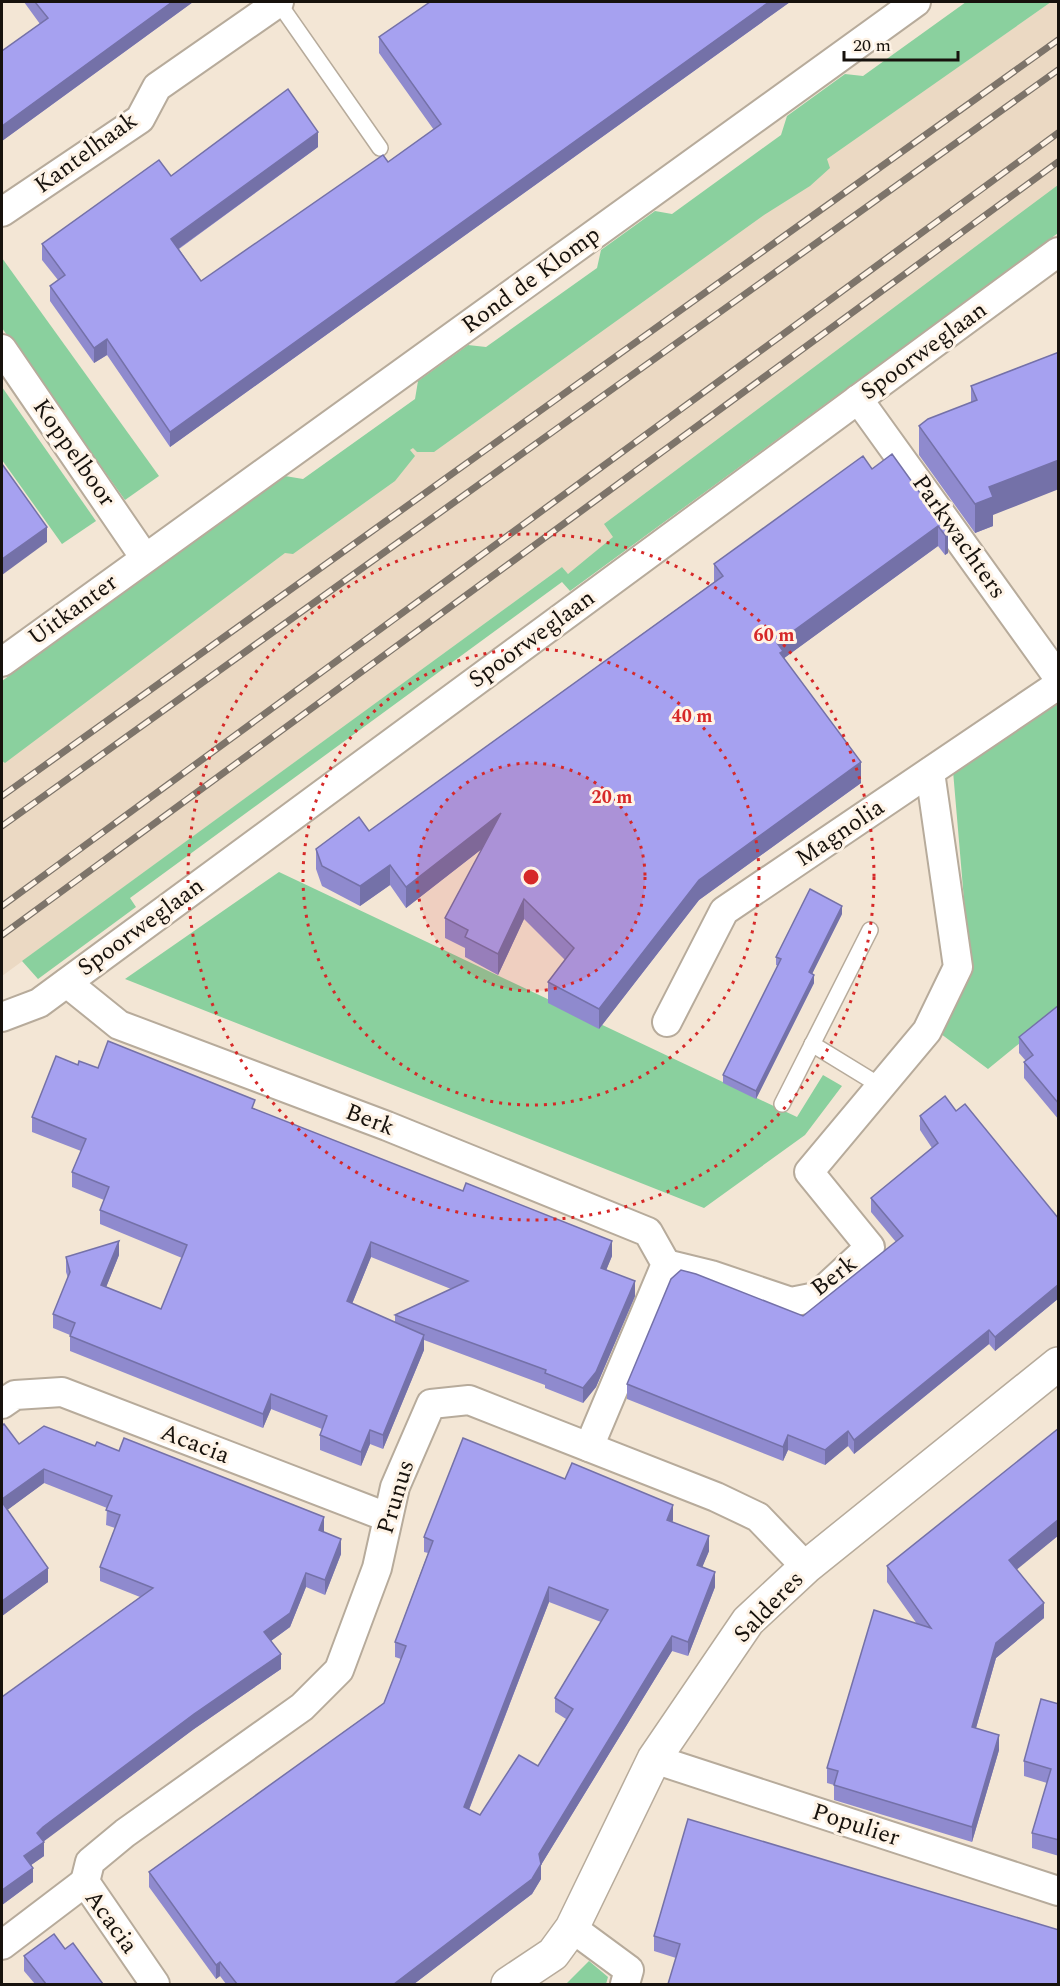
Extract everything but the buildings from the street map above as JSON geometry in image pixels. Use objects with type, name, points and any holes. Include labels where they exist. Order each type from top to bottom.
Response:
[{"type":"street","name":"Kantelhaak","points":[[2,212],[140,119],[157,87],[278,2]]},
{"type":"street","name":"Rond de Klomp","points":[[146,558],[916,2]]},
{"type":"street","name":"Spoorweglaan","points":[[2,1017],[39,1003],[1059,252]]},
{"type":"street","name":"Koppelboor","points":[[2,349],[146,558]]},
{"type":"street","name":"Parkwachters","points":[[858,399],[1059,677]]},
{"type":"street","name":"Uitkanter","points":[[2,662],[146,558]]},
{"type":"street","name":"Magnolia","points":[[667,1022],[724,911],[1059,685]]},
{"type":"street","name":"Berk","points":[[67,982],[119,1025],[387,1126],[648,1232],[666,1264],[791,1302],[816,1297],[870,1247],[809,1172],[879,1085],[927,1031],[958,967],[930,772]]},
{"type":"street","points":[[589,1447],[666,1264]]},
{"type":"street","name":"Salderes","points":[[508,1984],[553,1954],[572,1928],[654,1759],[748,1621],[806,1567],[1059,1364]]},
{"type":"street","name":"Acacia","points":[[2,1404],[15,1395],[62,1392],[387,1517]]},
{"type":"street","name":"Prunus","points":[[85,1882],[90,1862],[125,1833],[302,1707],[339,1670],[377,1568],[395,1487],[431,1404],[469,1400],[716,1497],[758,1517],[806,1567]]},
{"type":"street","name":"Populier","points":[[654,1759],[1059,1891]]},
{"type":"street","name":"Acacia","points":[[2,1945],[85,1882],[155,1984]]},
{"type":"street","points":[[572,1928],[629,1970],[625,1984]]},
{"type":"lane","points":[[278,2],[380,148]]},
{"type":"lane","points":[[782,1104],[870,930]]},
{"type":"lane","points":[[813,1044],[879,1085]]},
{"type":"shaded area","points":[[1051,2],[1058,2],[1058,221],[568,574],[562,567],[2,976],[2,717],[574,333]]},
{"type":"green space","points":[[966,2],[1051,2],[827,159],[830,168],[810,186],[764,215],[434,452],[417,452],[413,448],[410,450],[415,456],[395,481],[293,554],[285,553],[5,763],[2,761],[2,681],[285,476],[303,479],[415,399],[418,381],[468,345],[486,347],[597,268],[601,250],[655,211],[672,214],[781,135],[787,116],[845,74],[863,76]]},
{"type":"green space","points":[[1058,185],[1058,233],[1022,260],[570,591],[562,582],[130,898],[136,907],[38,979],[22,961],[562,567],[568,574],[613,537],[604,524]]},
{"type":"green space","points":[[2,258],[159,476],[125,500],[2,328]]},
{"type":"green space","points":[[2,387],[96,521],[62,544],[2,460]]},
{"type":"green space","points":[[1058,691],[1058,1012],[988,1069],[937,1031],[967,935],[953,771]]},
{"type":"green space","points":[[279,872],[797,1117],[823,1075],[842,1086],[805,1135],[704,1208],[125,979]]},
{"type":"green space","points":[[589,1961],[608,1977],[606,1984],[566,1984]]},
{"type":"railway","points":[[2,796],[1058,40]]},
{"type":"railway","points":[[2,826],[1058,70]]},
{"type":"railway","points":[[2,906],[1058,133]]},
{"type":"railway","points":[[2,935],[1058,162]]}]
